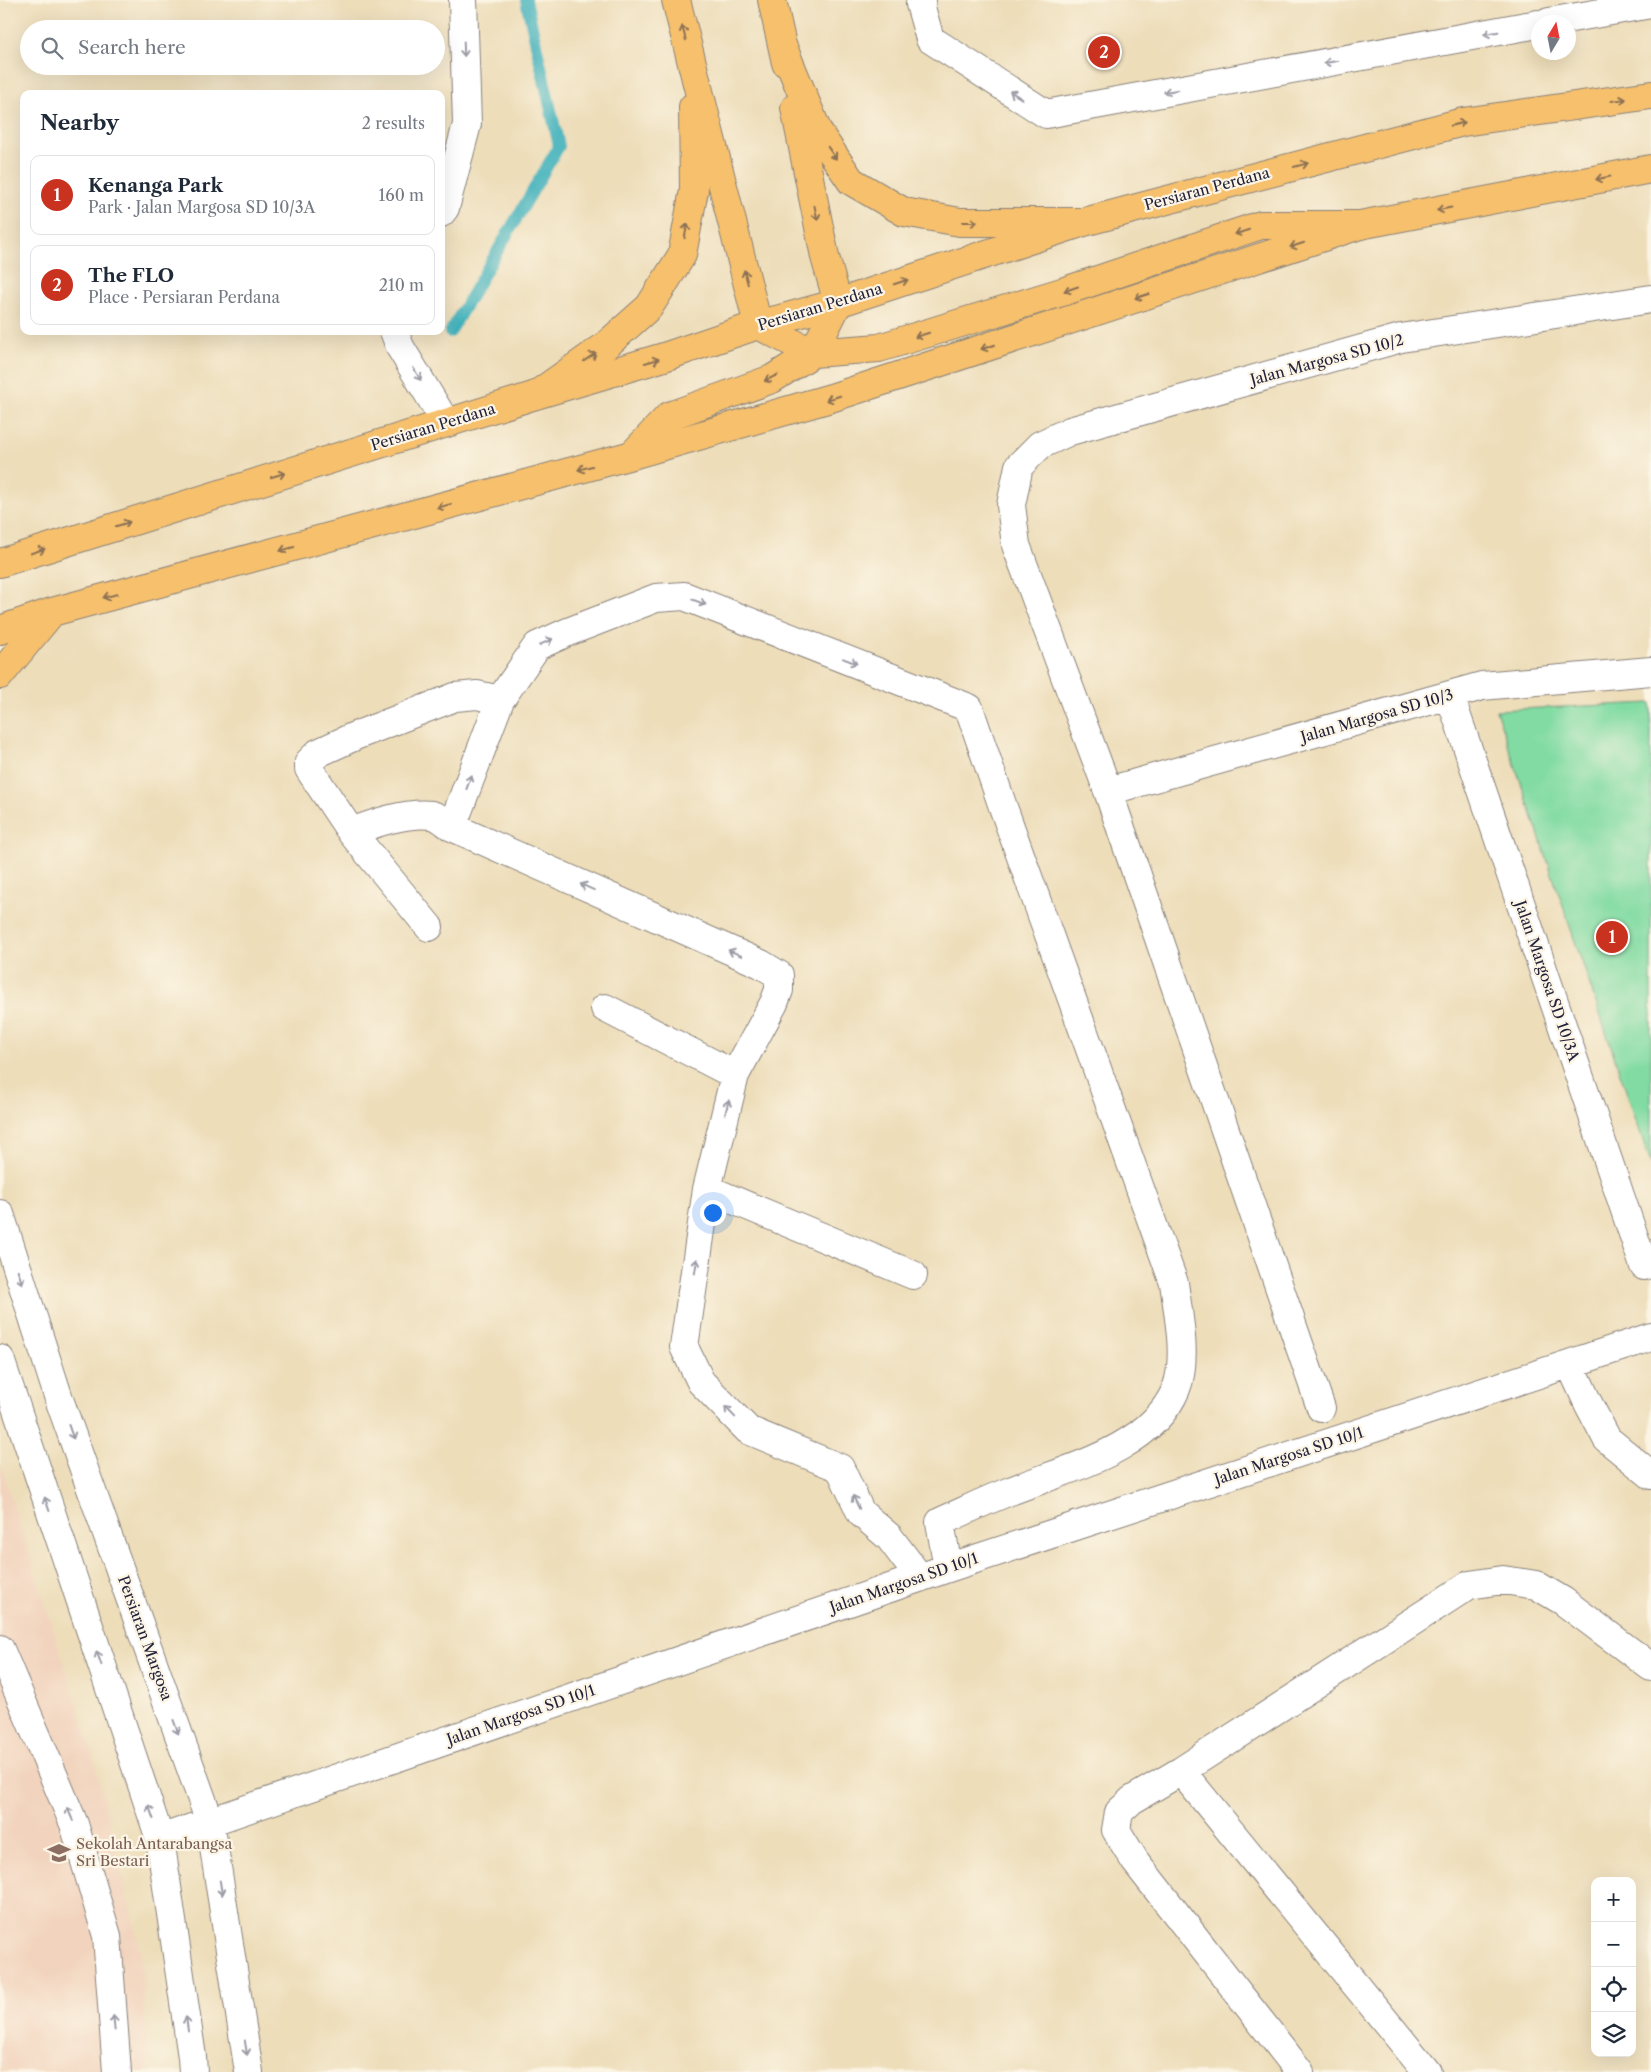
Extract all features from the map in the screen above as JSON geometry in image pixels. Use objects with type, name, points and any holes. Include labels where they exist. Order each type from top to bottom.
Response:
[{"type":"main road","points":[[676,0],[758,325],[813,353]]},
{"type":"main road","points":[[772,0],[825,257],[838,303],[813,353]]},
{"type":"main road","points":[[782,45],[818,132],[851,181],[904,212],[960,222],[1084,222]]},
{"type":"main road","points":[[536,395],[604,347],[649,307],[682,255],[694,190],[693,66]]},
{"type":"main road","name":"Persiaran Perdana","points":[[0,563],[536,395],[664,357],[758,325],[838,303],[1084,222],[1463,122],[1651,95]]},
{"type":"main road","points":[[0,630],[52,612],[632,455],[831,398],[1360,225],[1651,169]]},
{"type":"main road","points":[[632,455],[669,416],[772,379],[813,353],[879,348],[1065,291],[1261,225],[1360,225]]},
{"type":"main road","points":[[0,675],[52,612]]},
{"type":"street","points":[[445,204],[467,124],[463,0]]},
{"type":"street","points":[[922,0],[920,4],[930,39],[1046,114],[1531,25]]},
{"type":"street","points":[[1576,17],[1651,4]]},
{"type":"street","name":"Jalan Margosa SD 10/2","points":[[1108,791],[1016,545],[1012,505],[1019,466],[1040,445],[1070,431],[1401,338],[1651,299]]},
{"type":"street","points":[[396,335],[400,347],[446,423]]},
{"type":"street","points":[[452,827],[500,700],[537,646],[656,598],[684,596],[969,708],[1006,817],[1174,1283],[1181,1332],[1182,1359],[1177,1388],[1160,1414],[1118,1449],[1000,1495],[940,1522],[948,1568]]},
{"type":"street","name":"Jalan Margosa SD 10/3","points":[[1108,791],[1482,686],[1651,671]]},
{"type":"street","points":[[429,927],[351,832],[309,769],[308,762],[318,753],[355,736],[455,697],[477,695],[500,700]]},
{"type":"street","name":"Jalan Margosa SD 10/3A","points":[[1450,696],[1644,1266]]},
{"type":"street","points":[[1108,791],[1321,1408]]},
{"type":"street","points":[[351,832],[374,824],[406,817],[434,815],[452,827],[761,964],[779,975],[779,990],[774,1003],[735,1075],[707,1189],[684,1346],[701,1382],[748,1430],[840,1468],[861,1513],[889,1537],[920,1578]]},
{"type":"street","points":[[605,1008],[735,1075]]},
{"type":"street","points":[[707,1189],[914,1275]]},
{"type":"street","name":"Persiaran Margosa","points":[[0,1214],[59,1399],[210,1822],[249,2072]]},
{"type":"street","name":"Jalan Margosa SD 10/1","points":[[160,1839],[948,1568],[1651,1337]]},
{"type":"street","points":[[0,1359],[7,1411],[160,1839],[192,2057],[192,2072]]},
{"type":"street","points":[[1570,1364],[1588,1403],[1608,1438],[1651,1475]]},
{"type":"street","points":[[1300,2072],[1135,1861],[1116,1830],[1119,1812],[1132,1800],[1181,1771],[1469,1585],[1503,1580],[1536,1585],[1563,1600],[1651,1667]]},
{"type":"street","points":[[0,1649],[74,1824],[107,1936],[117,2072]]},
{"type":"street","points":[[1181,1771],[1427,2072]]},
{"type":"shaded area","name":"Sekolah Antarabangsa Sri Bestari","points":[[0,1462],[93,1755],[141,1952],[148,2072],[0,2072]]},
{"type":"green space","points":[[1651,703],[1651,1164],[1496,710]]},
{"type":"waterway","points":[[450,332],[559,146],[526,0]]},
{"type":"place","name":"The FLO","points":[[1104,52]]},
{"type":"place","name":"Kenanga Park","points":[[1612,937]]},
{"type":"place","name":"Sekolah Antarabangsa Sri Bestari","points":[[59,1853]]}]
